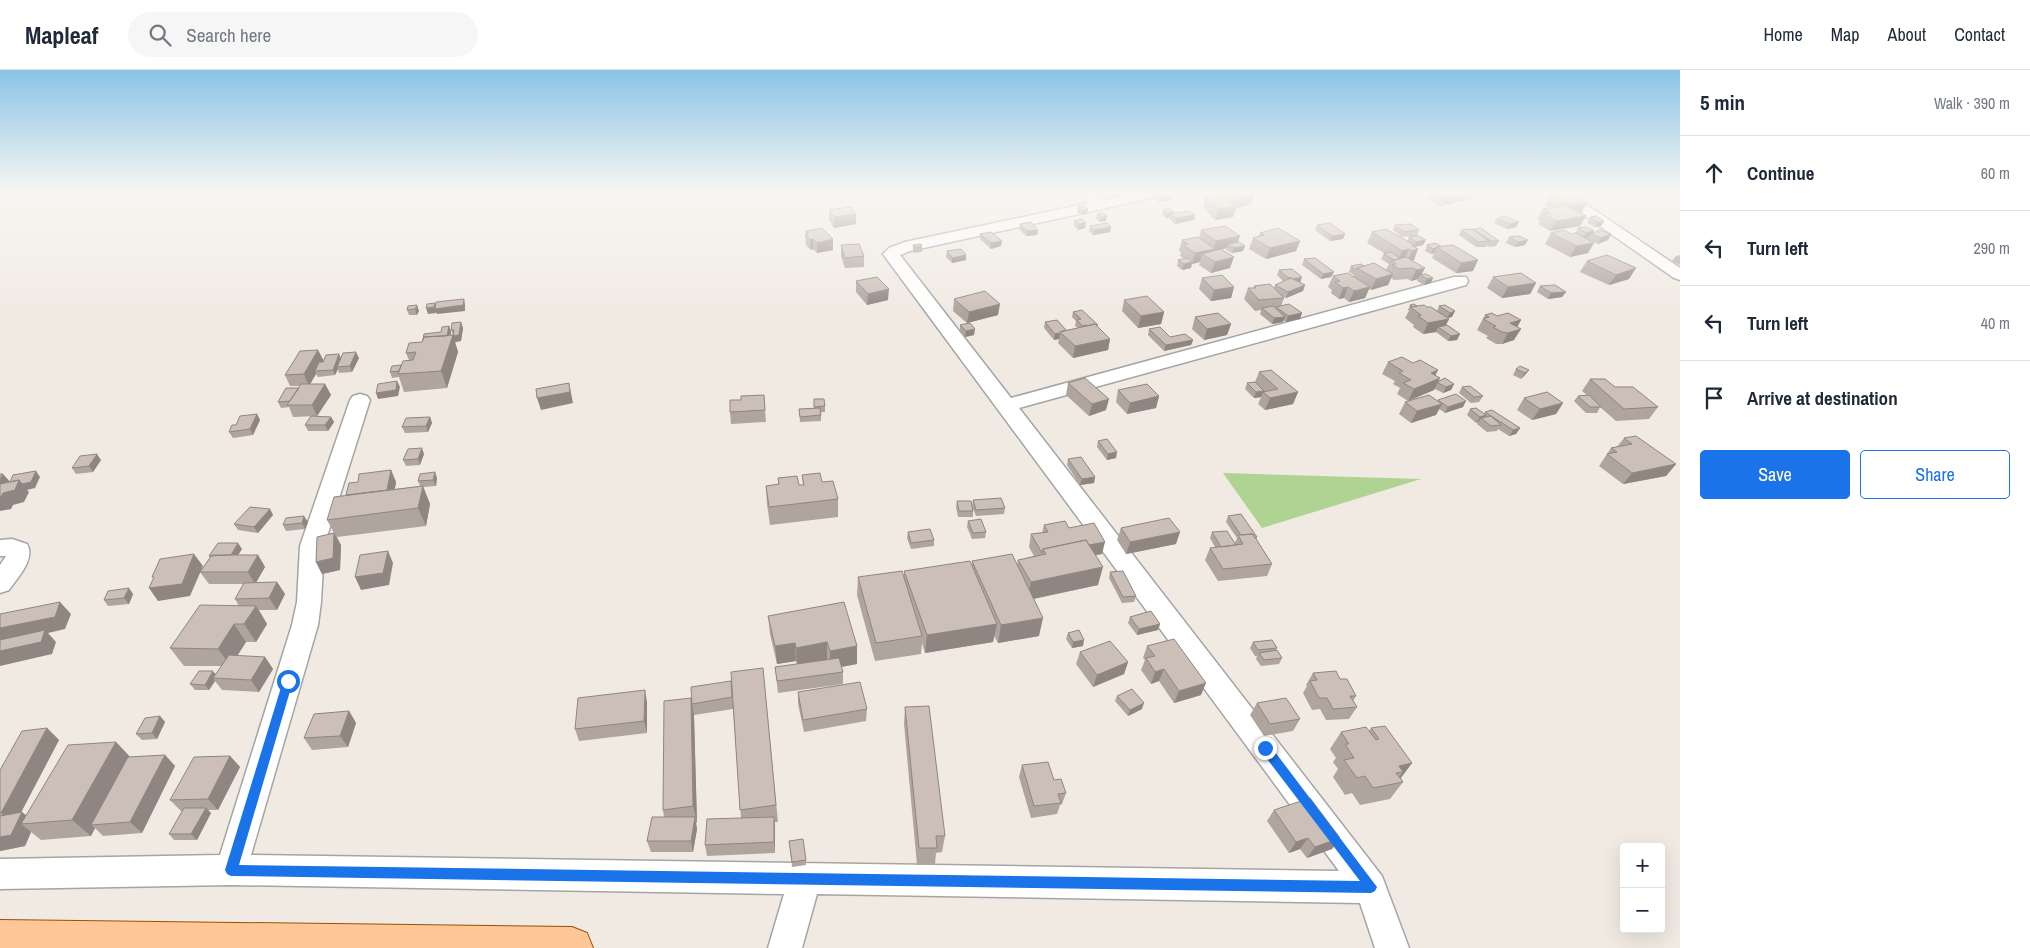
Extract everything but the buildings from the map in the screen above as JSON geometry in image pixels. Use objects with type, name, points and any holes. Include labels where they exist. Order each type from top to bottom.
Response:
[{"type":"main road","points":[[3,944],[572,948]]},
{"type":"street","points":[[970,233],[905,247],[891,254],[1371,887],[1392,948]]},
{"type":"street","points":[[1619,233],[1680,274]]},
{"type":"street","points":[[1005,406],[1460,281]]},
{"type":"street","points":[[231,870],[305,624],[309,602],[312,546],[360,400]]},
{"type":"street","points":[[0,548],[12,547],[19,550],[18,558],[0,584]]},
{"type":"street","points":[[0,874],[231,870],[1371,887]]},
{"type":"street","points":[[785,948],[805,879]]},
{"type":"green space","points":[[1223,473],[1421,479],[1262,528]]},
{"type":"route","points":[[288,681],[231,870],[1371,887],[1265,748]]}]
